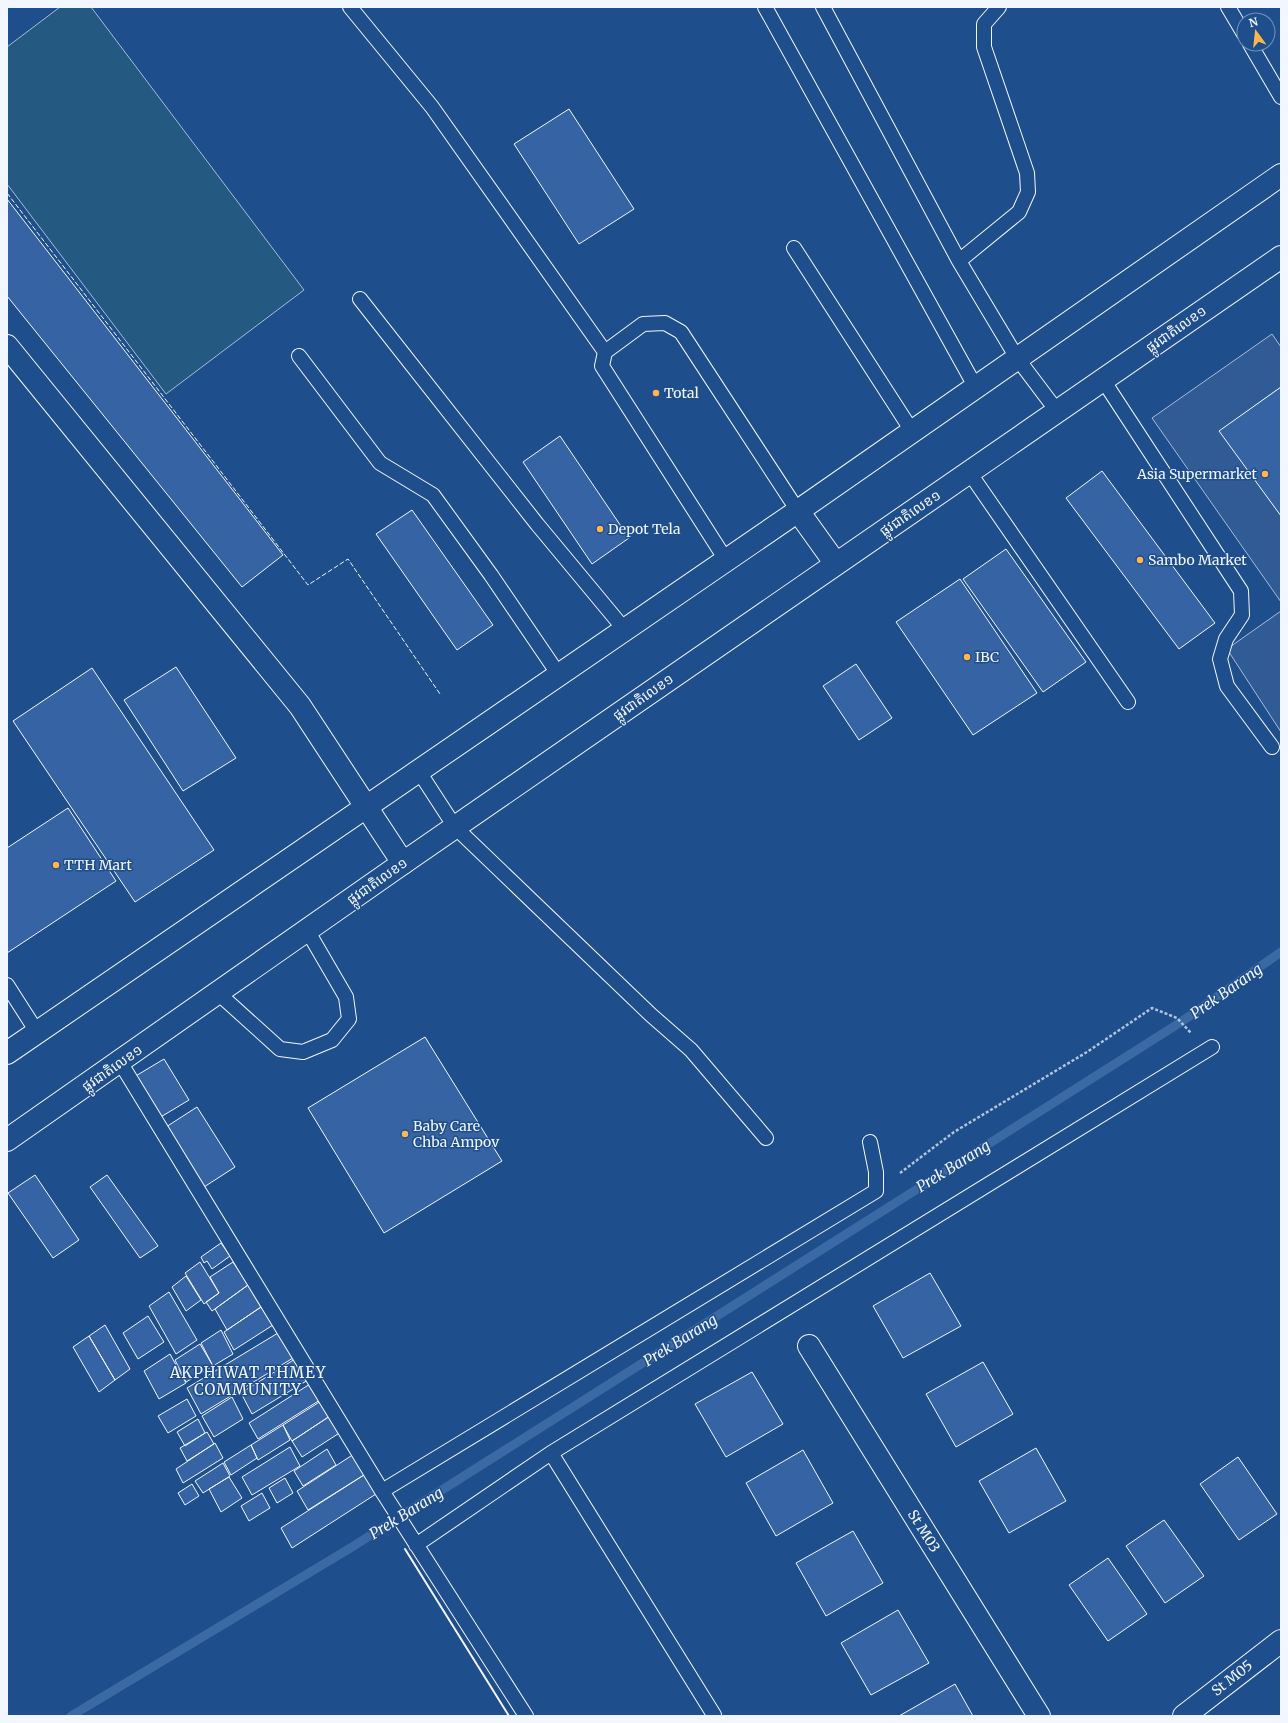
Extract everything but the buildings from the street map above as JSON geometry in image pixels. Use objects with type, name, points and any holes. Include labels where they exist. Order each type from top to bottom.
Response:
[{"type":"main road","points":[[7,1053],[798,511],[975,386],[1281,174]]},
{"type":"main road","name":"ផ្លូវជាតិលេខ១","points":[[7,1140],[403,863],[1281,257]]},
{"type":"main road","points":[[7,346],[300,706],[403,863]]},
{"type":"main road","points":[[798,511],[836,564]]},
{"type":"main road","name":"St M03","points":[[809,1346],[1039,1716]]},
{"type":"main road","name":"St M05","points":[[1184,1716],[1281,1641]]},
{"type":"lane","points":[[350,7],[432,107],[605,352]]},
{"type":"lane","points":[[765,7],[975,386]]},
{"type":"lane","points":[[823,7],[959,261],[1017,358],[1057,411]]},
{"type":"lane","points":[[959,261],[1019,212],[1028,192],[1027,173],[984,47],[984,24],[1000,7]]},
{"type":"lane","points":[[1228,7],[1236,20]]},
{"type":"lane","points":[[1255,52],[1281,97]]},
{"type":"lane","points":[[794,248],[912,431]]},
{"type":"lane","points":[[360,299],[537,524],[625,630]]},
{"type":"lane","points":[[726,560],[602,366],[605,352],[643,324],[665,323],[681,332],[798,511]]},
{"type":"lane","points":[[299,356],[380,463],[433,495],[491,575],[559,675]]},
{"type":"lane","points":[[1103,380],[1241,591],[1242,615],[1226,639],[1220,659],[1227,686],[1272,747]]},
{"type":"lane","points":[[969,472],[1128,702]]},
{"type":"lane","points":[[418,770],[455,827],[651,1015],[691,1050],[766,1138]]},
{"type":"lane","points":[[218,993],[280,1049],[302,1052],[332,1040],[349,1019],[346,997],[307,930]]},
{"type":"lane","points":[[7,985],[37,1032]]},
{"type":"lane","points":[[413,1540],[551,1453],[1212,1047]]},
{"type":"lane","points":[[120,1062],[385,1496],[526,1716]]},
{"type":"lane","points":[[385,1496],[876,1191],[876,1172],[870,1142]]},
{"type":"lane","points":[[551,1453],[714,1715]]},
{"type":"path","points":[[876,1191],[954,1132],[1087,1052],[1152,1008],[1177,1018],[1198,1042],[1212,1047]]},
{"type":"shaded area","points":[[60,7],[91,7],[304,290],[166,394],[7,184],[7,47]]},
{"type":"shaded area","points":[[1272,334],[1281,347],[1281,387],[1223,429],[1281,511],[1281,602],[1152,418]]},
{"type":"shaded area","points":[[1281,611],[1281,732],[1227,649]]},
{"type":"waterway","name":"Prek Barang","points":[[71,1716],[352,1547],[1181,1022],[1281,952]]},
{"type":"fence","points":[[7,193],[308,585],[348,559],[440,694]]},
{"type":"wall","points":[[405,1549],[509,1716]]},
{"type":"place","name":"Total","points":[[656,393]]},
{"type":"place","name":"Asia Supermarket","points":[[1265,474]]},
{"type":"place","name":"Depot Tela","points":[[600,529]]},
{"type":"place","name":"Sambo Market","points":[[1140,560]]},
{"type":"place","name":"IBC","points":[[967,657]]},
{"type":"place","name":"TTH Mart","points":[[56,865]]},
{"type":"place","name":"Baby Care Chba Ampov","points":[[405,1134]]},
{"type":"district","name":"AKPHIWAT THMEY COMMUNITY","points":[[248,1380]]}]
